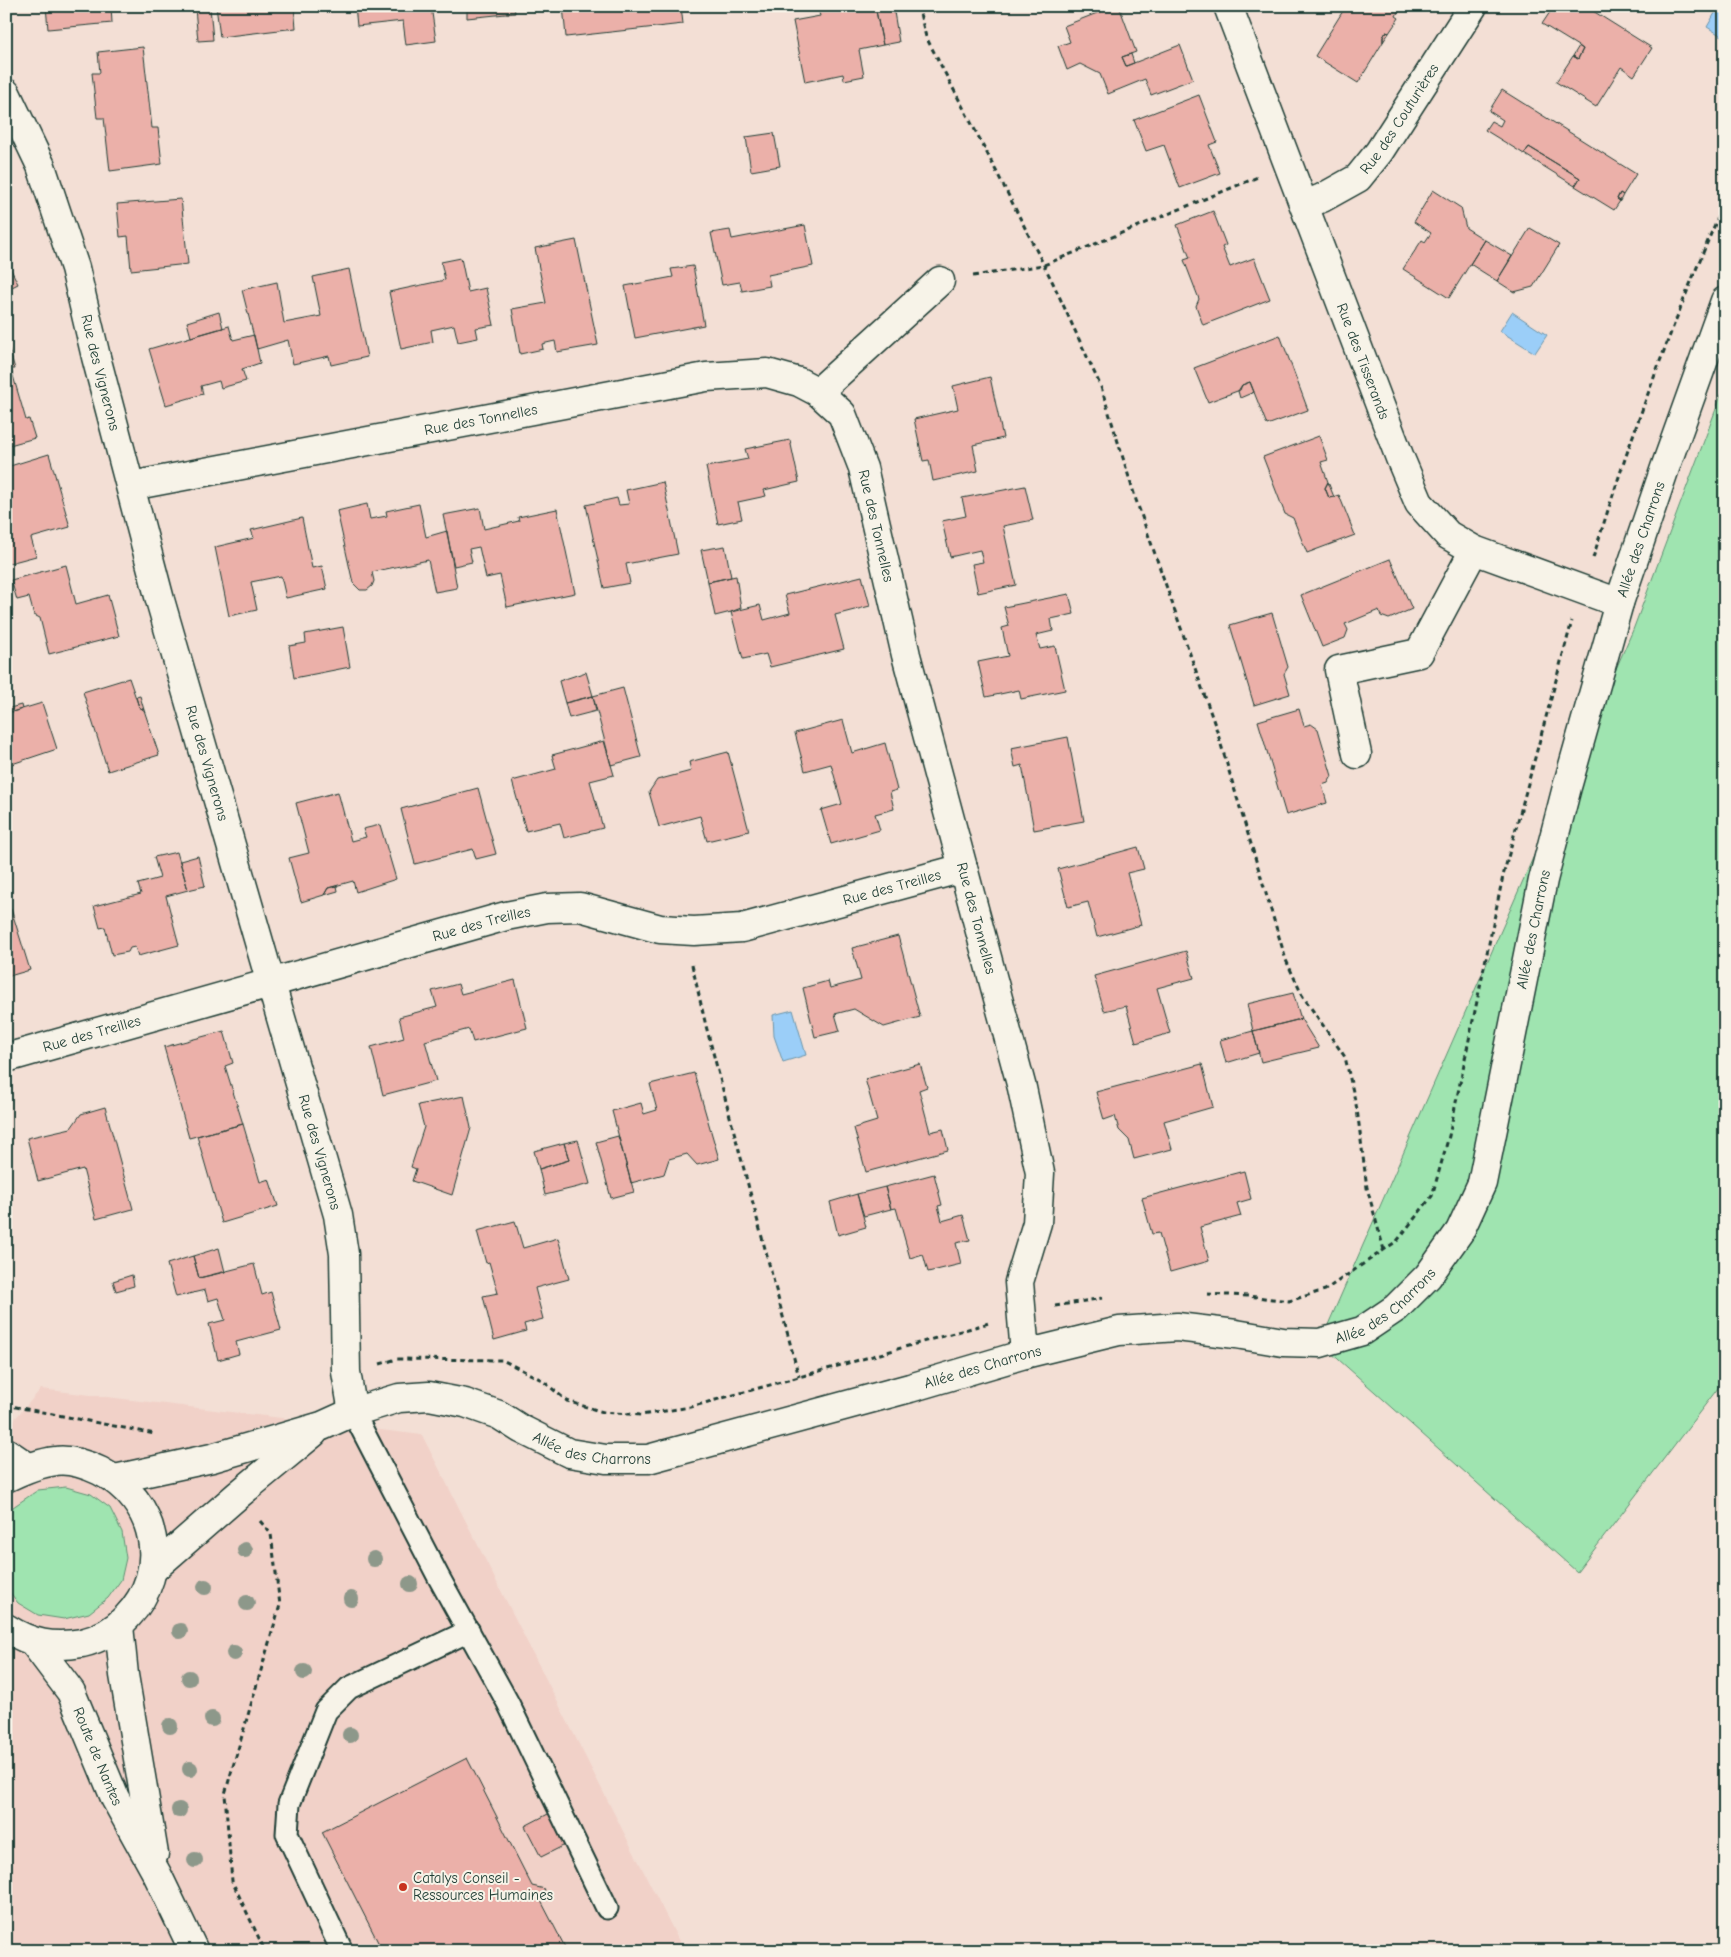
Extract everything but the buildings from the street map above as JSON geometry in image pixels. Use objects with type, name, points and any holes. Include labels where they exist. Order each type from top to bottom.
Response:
[{"type":"street","name":"Rue des Tisserands","points":[[1228,6],[1400,458],[1419,503],[1448,535],[1474,550],[1619,603]]},
{"type":"street","name":"Rue des Couturières","points":[[1305,205],[1358,178],[1379,152],[1473,6]]},
{"type":"street","name":"Rue des Vignerons","points":[[6,93],[41,166],[75,268],[96,357],[160,600],[338,1216],[344,1254],[346,1372],[353,1412]]},
{"type":"street","points":[[818,392],[940,282]]},
{"type":"street","name":"Allée des Charrons","points":[[353,1412],[399,1398],[429,1396],[465,1403],[500,1415],[521,1429],[569,1453],[606,1459],[648,1459],[910,1388],[1026,1354],[1118,1331],[1177,1327],[1283,1342],[1320,1343],[1362,1331],[1396,1308],[1428,1276],[1460,1231],[1482,1183],[1496,1122],[1512,1024],[1543,880],[1567,787],[1619,603],[1725,301]]},
{"type":"street","name":"Rue des Tonnelles","points":[[131,486],[706,377],[767,373],[800,382],[818,392],[842,414],[863,468],[906,656],[1022,1088],[1040,1173],[1037,1223],[1018,1282],[1026,1354]]},
{"type":"street","points":[[1357,754],[1339,670],[1419,653],[1474,550]]},
{"type":"street","name":"Rue des Treilles","points":[[6,1058],[506,916],[547,908],[580,907],[660,929],[742,928],[963,868]]},
{"type":"street","points":[[116,1479],[212,1458],[322,1426],[353,1412]]},
{"type":"street","points":[[152,1570],[238,1494],[322,1426]]},
{"type":"street","points":[[6,1628],[34,1643],[64,1646],[93,1641],[119,1626],[134,1610],[146,1591],[152,1570],[153,1544],[147,1519],[134,1496],[116,1479],[88,1465],[58,1460],[13,1465]]},
{"type":"street","name":"Route de Nantes","points":[[119,1626],[124,1675],[157,1874]]},
{"type":"street","name":"Route de Nantes","points":[[34,1643],[71,1692],[116,1798],[157,1874],[194,1951]]},
{"type":"lane","points":[[353,1412],[508,1703],[607,1908]]},
{"type":"lane","points":[[342,1951],[287,1834],[289,1804],[326,1711],[349,1688],[469,1631]]},
{"type":"path","points":[[918,6],[926,37],[1044,265],[1101,386],[1136,500],[1216,728],[1286,960],[1302,995],[1344,1057],[1357,1109],[1367,1188],[1384,1250]]},
{"type":"path","points":[[940,282],[1044,265],[1289,164]]},
{"type":"path","points":[[1583,591],[1617,480],[1642,411],[1697,265],[1725,201]]},
{"type":"path","points":[[684,930],[706,1026],[799,1378]]},
{"type":"path","points":[[6,1405],[163,1436]]},
{"type":"path","points":[[238,1494],[271,1534],[280,1605],[225,1794],[232,1880],[265,1951]]},
{"type":"shaded area","points":[[41,1389],[422,1435],[684,1951],[6,1951],[6,1429]]},
{"type":"green space","points":[[1725,385],[1725,1379],[1577,1572],[1320,1343],[1633,630]]},
{"type":"green space","points":[[66,1487],[91,1494],[110,1508],[122,1532],[126,1558],[121,1580],[108,1598],[89,1613],[64,1619],[38,1615],[18,1603],[6,1587],[6,1518],[13,1507],[38,1490]]},
{"type":"water","points":[[1719,6],[1725,6],[1725,38],[1707,27]]},
{"type":"water","points":[[1512,312],[1547,335],[1535,353],[1500,331]]},
{"type":"water","points":[[793,1010],[806,1055],[783,1062],[774,1036],[773,1015]]},
{"type":"place","name":"Catalys Conseil - Ressources Humaines","points":[[403,1887]]}]
